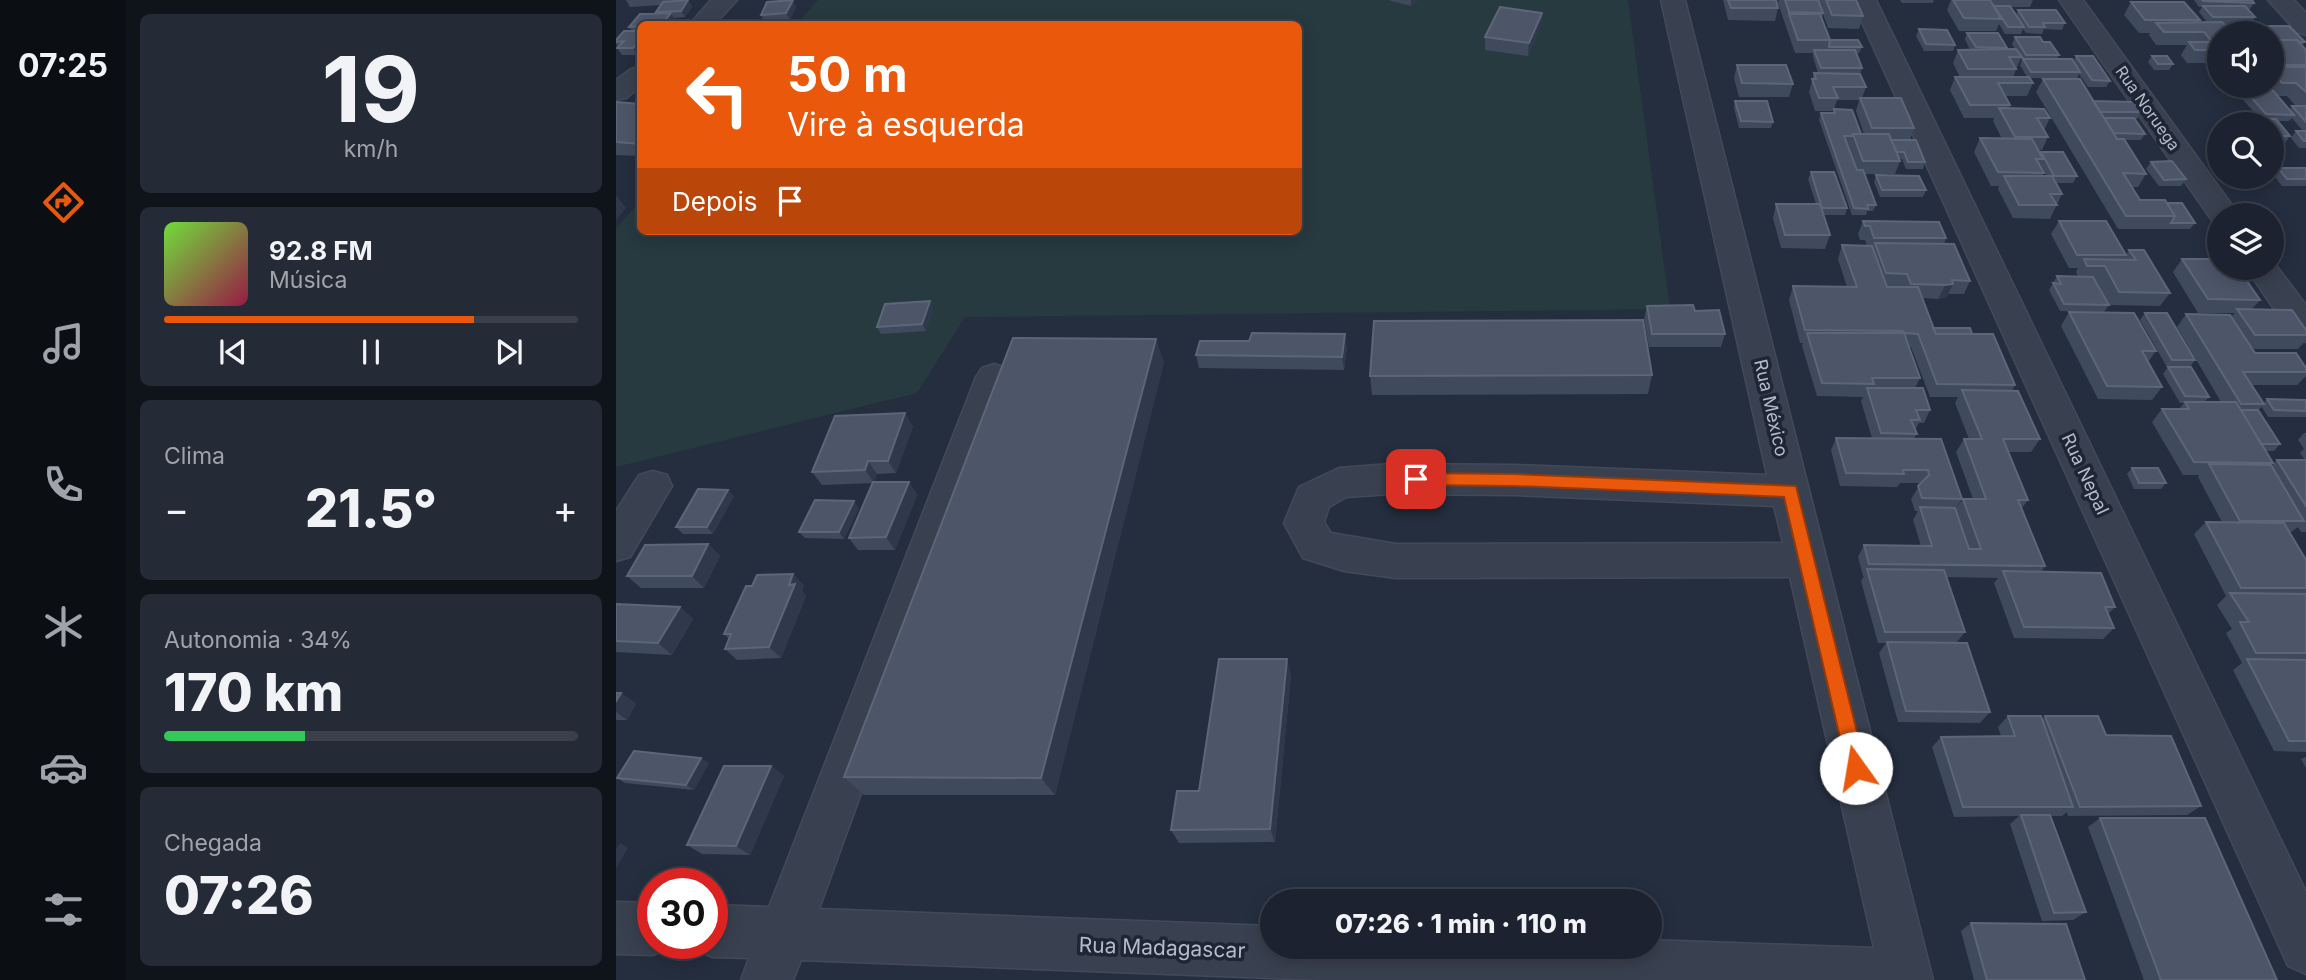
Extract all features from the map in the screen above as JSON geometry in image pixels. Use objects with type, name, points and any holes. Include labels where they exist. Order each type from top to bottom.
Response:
[{"type":"street","points":[[705,21],[725,0]]},
{"type":"street","name":"Rua México","points":[[1673,0],[1907,978]]},
{"type":"street","name":"Rua Nepal","points":[[1864,0],[2306,948]]},
{"type":"street","name":"Rua Noruega","points":[[2071,0],[2215,203]]},
{"type":"street","points":[[2280,0],[2306,27]]},
{"type":"street","points":[[616,92],[637,77]]},
{"type":"street","points":[[2271,280],[2306,330]]},
{"type":"street","points":[[767,980],[994,377]]},
{"type":"street","points":[[1790,491],[1391,478],[1339,483],[1313,498],[1304,523],[1317,546],[1344,554],[1396,561],[1807,560]]},
{"type":"street","points":[[616,545],[653,486]]},
{"type":"street","points":[[616,928],[637,929]]},
{"type":"street","name":"Rua Madagascar","points":[[728,932],[1907,978]]},
{"type":"shaded area","points":[[818,0],[1628,0],[1670,309],[965,317],[917,393],[616,467],[616,229],[637,204],[637,235],[1302,235],[1302,21],[800,21]]},
{"type":"building","points":[[688,0],[681,11],[656,12],[663,2]]},
{"type":"building","points":[[793,0],[786,13],[761,15],[767,2]]},
{"type":"building","points":[[1728,0],[1776,0],[1778,8],[1731,8]]},
{"type":"building","points":[[1785,0],[1818,0],[1823,13],[1789,12]]},
{"type":"building","points":[[1826,0],[1856,0],[1863,16],[1832,15]]},
{"type":"building","points":[[1953,0],[1990,0],[2001,19],[1964,18]]},
{"type":"building","points":[[2252,0],[2254,3],[2203,1]]},
{"type":"building","points":[[2131,2],[2184,2],[2200,20],[2145,20]]},
{"type":"building","points":[[1994,6],[2010,6],[2024,27],[2008,27]]},
{"type":"building","points":[[2203,6],[2245,6],[2255,17],[2213,17]]},
{"type":"building","points":[[1500,7],[1542,13],[1529,43],[1485,37]]},
{"type":"building","points":[[2018,10],[2056,10],[2065,23],[2043,23],[2045,27],[2029,27]]},
{"type":"building","points":[[671,13],[664,21],[637,21],[637,26],[629,27],[640,14]]},
{"type":"building","points":[[1789,14],[1820,14],[1830,40],[1798,40]]},
{"type":"building","points":[[2207,22],[2207,36],[2204,32],[2164,32],[2156,23]]},
{"type":"building","points":[[2284,26],[2289,26],[2305,42],[2284,40]]},
{"type":"building","points":[[1919,29],[1947,30],[1955,45],[1926,44]]},
{"type":"building","points":[[624,31],[637,31],[637,43],[633,48],[617,48],[624,41],[616,40]]},
{"type":"building","points":[[1967,33],[1998,33],[2007,48],[1976,47]]},
{"type":"building","points":[[2015,37],[2040,37],[2043,42],[2050,42],[2059,55],[2026,55]]},
{"type":"building","points":[[1830,40],[1858,40],[1862,47],[1829,47]]},
{"type":"building","points":[[2284,40],[2297,40],[2306,50],[2306,65],[2284,65]]},
{"type":"building","points":[[2189,42],[2207,42],[2207,50],[2195,50]]},
{"type":"building","points":[[2016,49],[2022,57],[2009,57],[2016,69],[1968,69],[1958,50]]},
{"type":"building","points":[[1814,50],[1855,50],[1862,68],[1821,68]]},
{"type":"building","points":[[2076,56],[2093,56],[2110,81],[2092,80]]},
{"type":"building","points":[[2152,56],[2167,56],[2173,64],[2158,64]]},
{"type":"building","points":[[2023,59],[2072,59],[2080,72],[2031,72]]},
{"type":"building","points":[[1737,65],[1786,65],[1793,84],[1742,83]]},
{"type":"building","points":[[2284,67],[2306,67],[2306,92],[2296,83],[2284,83]]},
{"type":"building","points":[[1814,73],[1860,74],[1866,87],[1833,87],[1838,98],[1819,98],[1812,79],[1816,79]]},
{"type":"building","points":[[1955,77],[2029,77],[2033,83],[1998,83],[2010,105],[1970,105]]},
{"type":"building","points":[[2043,79],[2080,79],[2117,139],[2124,139],[2146,174],[2123,173],[2140,200],[2165,200],[2175,216],[2126,216]]},
{"type":"building","points":[[1860,98],[1901,98],[1914,128],[1872,128]]},
{"type":"building","points":[[2252,98],[2279,98],[2294,115],[2284,115],[2284,112],[2264,112]]},
{"type":"building","points":[[1735,101],[1767,101],[1773,122],[1741,121]]},
{"type":"building","points":[[2093,101],[2134,102],[2141,112],[2100,112]]},
{"type":"building","points":[[616,102],[637,104],[637,144],[616,142]]},
{"type":"building","points":[[2292,106],[2306,106],[2306,122]]},
{"type":"building","points":[[1999,108],[2044,109],[2050,118],[2037,118],[2048,137],[2015,137]]},
{"type":"building","points":[[1834,109],[1852,110],[1861,134],[1844,136],[1857,170],[1863,170],[1876,205],[1867,205],[1868,209],[1854,208],[1821,113],[1835,113]]},
{"type":"building","points":[[2104,118],[2134,118],[2145,134],[2114,133]]},
{"type":"building","points":[[2296,131],[2306,131],[2306,141],[2304,141]]},
{"type":"building","points":[[1853,134],[1889,134],[1900,161],[1863,161]]},
{"type":"building","points":[[1980,138],[2032,139],[2043,159],[2036,159],[2044,173],[1998,172]]},
{"type":"building","points":[[1891,140],[1916,140],[1925,162],[1908,162],[1904,152],[1897,152]]},
{"type":"building","points":[[2041,152],[2063,152],[2077,176],[2054,176]]},
{"type":"building","points":[[2172,161],[2186,179],[2164,180],[2151,162]]},
{"type":"building","points":[[2284,168],[2306,168],[2306,179],[2287,179]]},
{"type":"building","points":[[1811,172],[1834,172],[1847,208],[1822,208]]},
{"type":"building","points":[[1876,175],[1919,176],[1926,190],[1882,190]]},
{"type":"building","points":[[2004,176],[2052,176],[2062,194],[2050,194],[2057,205],[2019,205]]},
{"type":"building","points":[[2167,203],[2182,203],[2195,223],[2171,223],[2175,216]]},
{"type":"building","points":[[1776,204],[1820,204],[1830,235],[1785,235]]},
{"type":"building","points":[[1863,221],[1939,222],[1946,238],[1874,238],[1870,226],[1865,226]]},
{"type":"building","points":[[2059,221],[2106,221],[2126,255],[2077,255]]},
{"type":"building","points":[[1875,243],[1954,244],[1970,281],[1952,280],[1953,284],[1945,285],[1911,284],[1907,274],[1886,273]]},
{"type":"building","points":[[1842,245],[1872,246],[1887,287],[1918,287],[1936,334],[1993,334],[2015,385],[1937,384],[1918,334],[1903,331],[1805,330],[1793,286],[1857,287]]},
{"type":"building","points":[[2129,250],[2144,250],[2170,293],[2119,292],[2105,266],[2087,266],[2084,259],[2136,260]]},
{"type":"building","points":[[2182,259],[2207,259],[2207,280],[2246,280],[2260,300],[2208,299]]},
{"type":"building","points":[[2057,276],[2093,277],[2109,305],[2064,304],[2053,283],[2061,284]]},
{"type":"building","points":[[930,301],[922,324],[877,327],[885,304]]},
{"type":"building","points":[[1693,305],[1695,311],[1719,310],[1725,334],[1652,334],[1647,306]]},
{"type":"building","points":[[2237,309],[2292,310],[2306,330],[2306,335],[2255,335]]},
{"type":"building","points":[[2069,312],[2134,313],[2156,351],[2142,351],[2162,387],[2107,386]]},
{"type":"building","points":[[2145,313],[2167,313],[2195,360],[2172,360]]},
{"type":"building","points":[[2186,314],[2230,315],[2255,353],[2296,353],[2306,372],[2243,372],[2264,404],[2241,404]]},
{"type":"building","points":[[1643,320],[1652,375],[1370,376],[1374,321]]},
{"type":"building","points":[[1933,328],[1970,328],[1972,334],[1936,334]]},
{"type":"building","points":[[1252,333],[1345,334],[1342,357],[1196,355],[1200,341],[1249,341]]},
{"type":"building","points":[[1807,333],[1904,333],[1920,378],[1872,378],[1874,384],[1822,383]]},
{"type":"building","points":[[1013,338],[1156,339],[1041,778],[844,777]]},
{"type":"building","points":[[2168,367],[2191,367],[2209,397],[2185,396]]},
{"type":"building","points":[[1867,388],[1923,388],[1930,410],[1916,410],[1920,420],[1911,420],[1917,434],[1881,433]]},
{"type":"building","points":[[1962,390],[2018,391],[2040,439],[2003,439],[2028,500],[2018,500],[2045,566],[1869,564],[1864,545],[1932,546],[1920,507],[1955,508],[1969,549],[1981,549],[1963,499],[1986,499],[1964,439],[1982,439]]},
{"type":"building","points":[[2267,399],[2306,400],[2306,411],[2274,410]]},
{"type":"building","points":[[2185,402],[2236,402],[2273,463],[2194,462],[2162,409],[2189,409]]},
{"type":"building","points":[[2241,410],[2258,410],[2280,444],[2261,444]]},
{"type":"building","points":[[905,413],[888,461],[868,461],[865,470],[812,472],[835,416]]},
{"type":"building","points":[[1836,438],[1941,439],[1962,499],[1922,498],[1918,486],[1929,475],[1928,470],[1903,470],[1904,474],[1846,473]]},
{"type":"building","points":[[2277,460],[2306,460],[2306,506]]},
{"type":"building","points":[[2209,464],[2271,465],[2304,521],[2240,521]]},
{"type":"building","points":[[2132,468],[2158,468],[2166,483],[2139,483]]},
{"type":"building","points":[[873,482],[909,482],[886,537],[849,538]]},
{"type":"building","points":[[698,489],[728,490],[707,527],[676,527]]},
{"type":"building","points":[[815,500],[854,501],[839,532],[799,532]]},
{"type":"building","points":[[2206,522],[2284,523],[2306,560],[2306,588],[2241,588]]},
{"type":"building","points":[[708,544],[692,576],[627,576],[645,545]]},
{"type":"building","points":[[1867,569],[1944,570],[1965,632],[1885,632]]},
{"type":"building","points":[[2003,571],[2101,573],[2115,607],[2105,607],[2114,628],[2024,627]]},
{"type":"building","points":[[793,574],[789,585],[795,584],[769,647],[725,649],[731,634],[724,634],[746,586],[752,586],[757,575]]},
{"type":"building","points":[[2230,593],[2306,594],[2306,653],[2256,653],[2240,622],[2249,622]]},
{"type":"building","points":[[616,604],[680,607],[658,643],[616,641]]},
{"type":"building","points":[[1887,642],[1967,643],[1990,712],[1906,711]]},
{"type":"building","points":[[1219,659],[1287,659],[1270,829],[1171,830],[1177,791],[1199,791]]},
{"type":"building","points":[[2247,659],[2306,660],[2306,741],[2289,741]]},
{"type":"building","points":[[2008,716],[2041,716],[2073,807],[1963,807],[1941,737],[2015,736]]},
{"type":"building","points":[[2045,716],[2098,716],[2106,735],[2171,736],[2201,806],[2080,807]]},
{"type":"building","points":[[634,751],[701,758],[686,785],[617,778]]},
{"type":"building","points":[[724,766],[771,766],[736,846],[687,845]]},
{"type":"building","points":[[2021,815],[2050,815],[2086,912],[2054,913]]},
{"type":"building","points":[[2100,818],[2205,818],[2277,980],[2161,980]]},
{"type":"building","points":[[1971,923],[2066,924],[2085,980],[1987,980]]},
{"type":"route","points":[[1416,479],[1515,480],[1790,491],[1856,768]]}]
